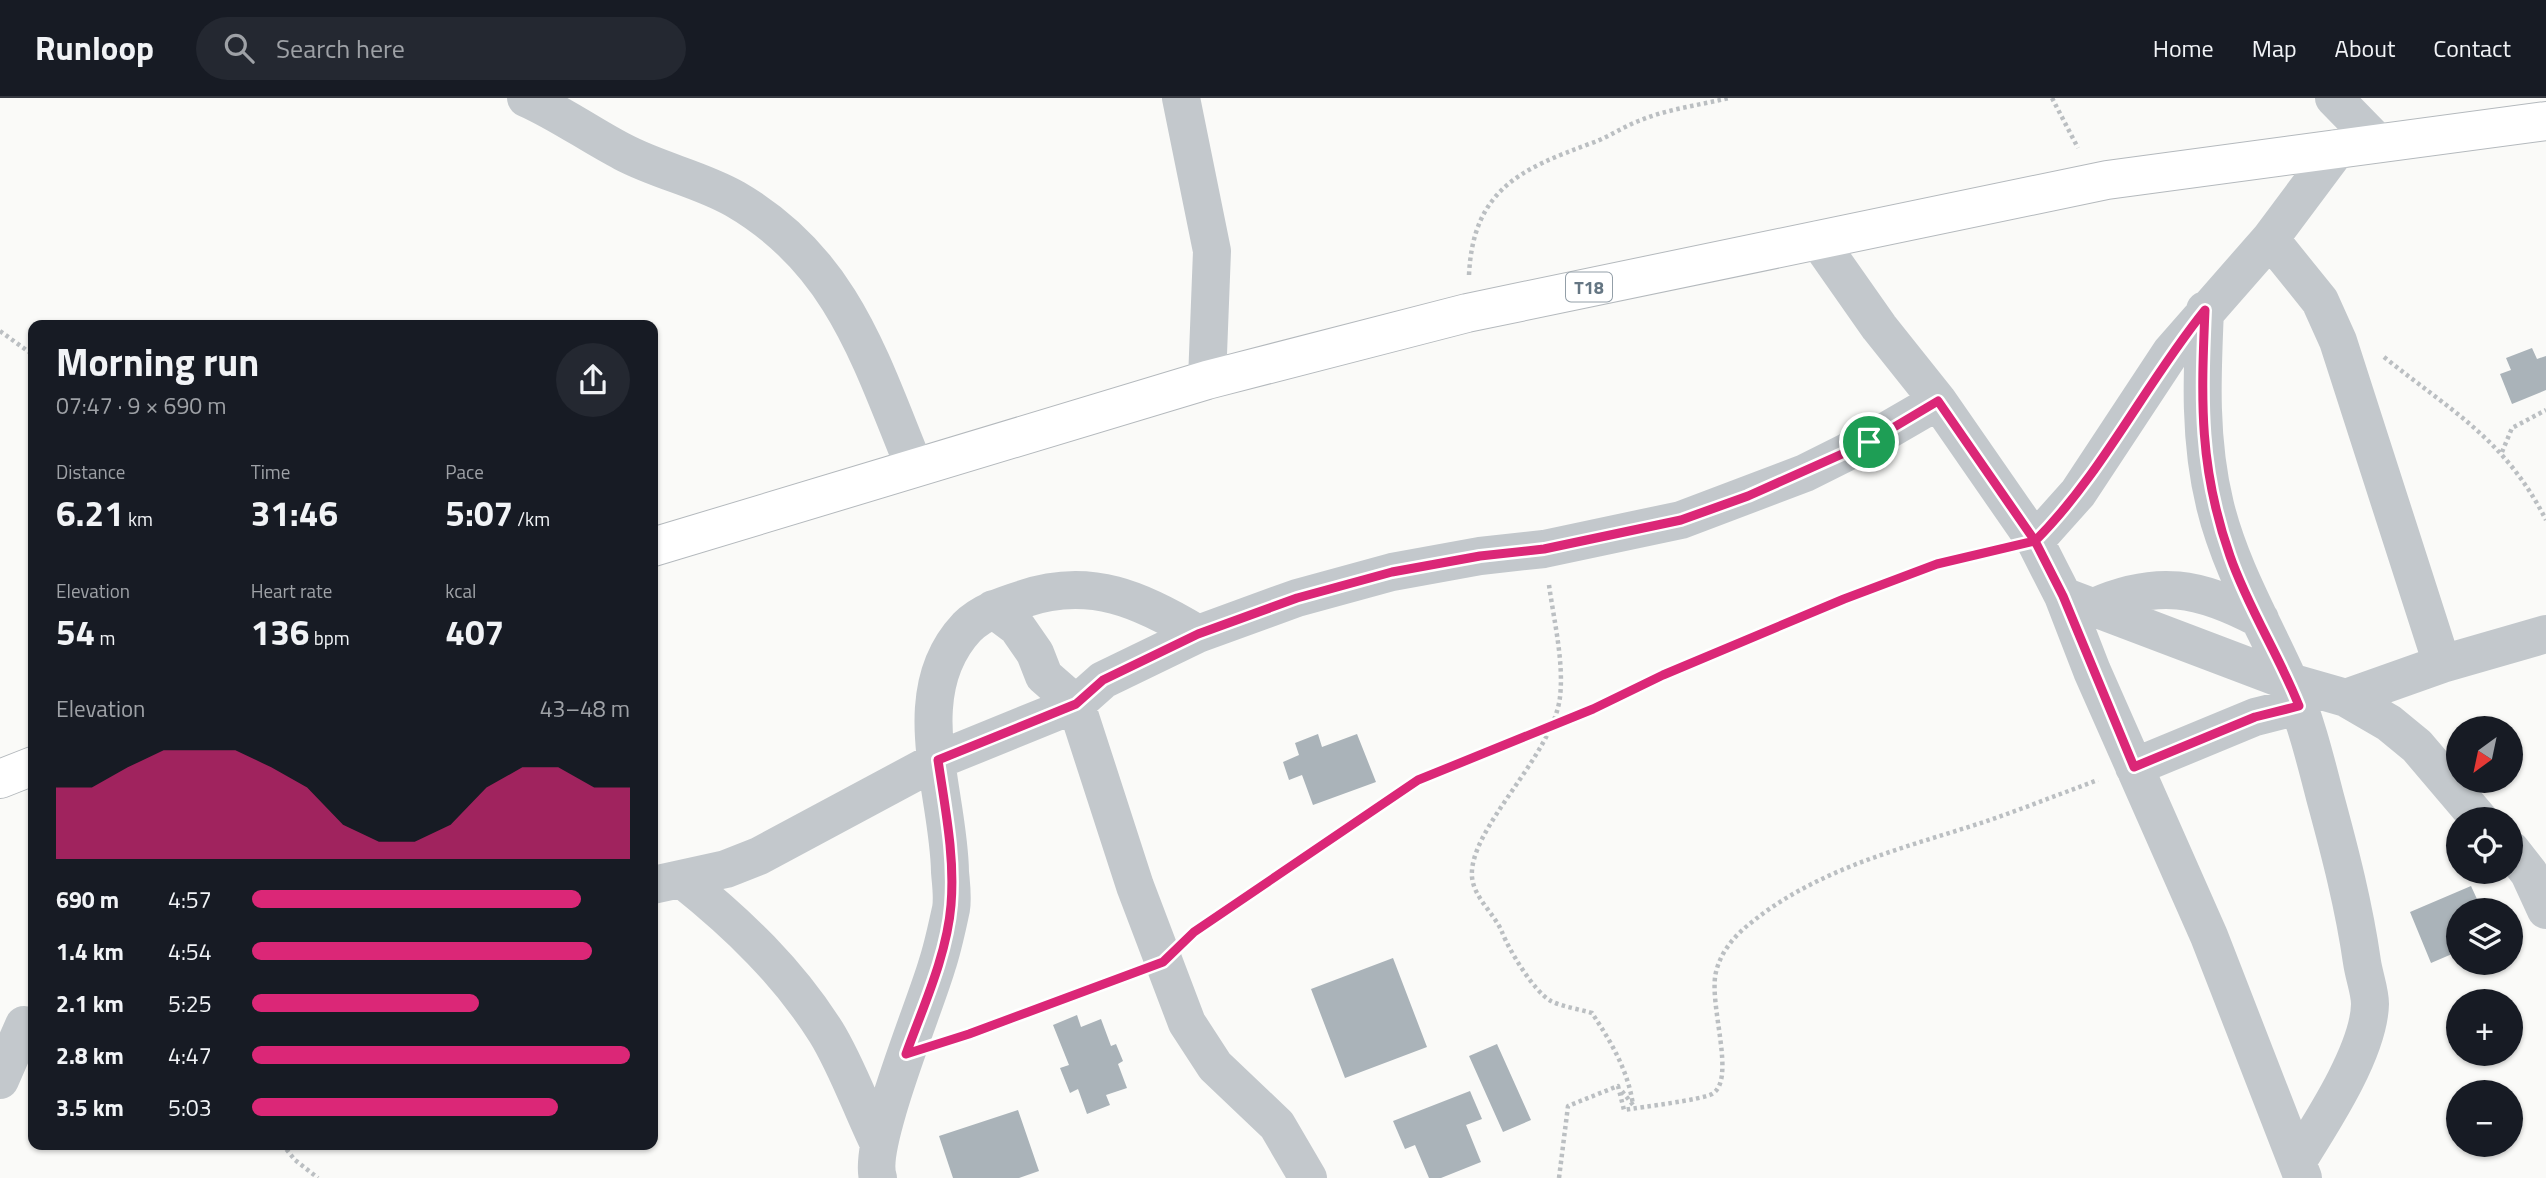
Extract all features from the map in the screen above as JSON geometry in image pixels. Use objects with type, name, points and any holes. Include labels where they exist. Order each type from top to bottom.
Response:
[{"type":"highway","name":"T18","points":[[658,545],[914,466],[1207,380],[1467,313],[2107,180],[2546,121]]},
{"type":"highway","points":[[0,779],[28,768]]},
{"type":"street","points":[[526,98],[623,152],[727,195],[760,215],[796,246],[832,286],[861,336],[914,466]]},
{"type":"street","points":[[1181,98],[1212,251],[1207,380]]},
{"type":"street","points":[[2334,98],[2378,143]]},
{"type":"street","points":[[2035,541],[2078,493],[2171,352],[2205,310],[2270,239],[2338,148]]},
{"type":"street","points":[[2270,239],[2320,301],[2338,341],[2442,664]]},
{"type":"street","points":[[1818,240],[1879,327],[1938,401],[2078,601],[2134,767],[2209,936],[2300,1170]]},
{"type":"street","points":[[2205,310],[2202,390],[2204,453],[2215,507],[2231,559],[2294,694],[2355,912],[2370,1004],[2363,1037],[2300,1170]]},
{"type":"street","points":[[668,883],[726,869],[759,856],[938,760],[1076,704],[1103,680],[1198,634],[1297,598],[1392,572],[1480,556],[1544,549],[1681,520],[1748,496],[1869,442],[1938,401]]},
{"type":"street","points":[[878,1161],[906,1054],[937,965],[951,906],[950,836],[932,717],[937,683],[950,652],[968,626],[993,609],[1030,596],[1075,590],[1112,592],[1161,611],[1198,634]]},
{"type":"street","points":[[2078,601],[2142,590],[2183,590],[2216,598],[2260,619]]},
{"type":"street","points":[[2078,601],[2294,694],[2346,698],[2442,664],[2546,634]]},
{"type":"street","points":[[993,609],[1017,627],[1035,653],[1044,676],[1076,704],[1163,962],[1187,1023],[1215,1066],[1276,1125],[1308,1178]]},
{"type":"street","points":[[2134,767],[2255,717],[2294,694]]},
{"type":"street","points":[[2346,698],[2389,723],[2417,746],[2469,807]]},
{"type":"street","points":[[2523,865],[2546,910]]},
{"type":"street","points":[[668,883],[734,921],[791,982],[827,1034],[878,1161]]},
{"type":"street","points":[[0,1080],[19,1023]]},
{"type":"path","points":[[1467,313],[1473,237],[1483,212],[1497,193],[1516,176],[1562,153],[1595,142],[1642,120],[1729,98]]},
{"type":"path","points":[[2052,98],[2073,142],[2107,180]]},
{"type":"path","points":[[0,331],[28,351]]},
{"type":"path","points":[[2380,353],[2479,430],[2502,453],[2528,484],[2546,520]]},
{"type":"path","points":[[2502,453],[2512,428],[2546,410]]},
{"type":"path","points":[[906,1054],[969,1034],[1163,962],[1194,932],[1418,780],[1551,727],[1663,675],[1844,599],[1937,564],[2035,541]]},
{"type":"path","points":[[1544,549],[1558,650],[1560,697],[1551,727],[1517,787],[1477,846],[1472,879],[1480,900],[1497,919],[1512,956],[1549,1000],[1592,1013],[1616,1051],[1631,1088],[1633,1105],[1618,1086]]},
{"type":"path","points":[[1618,1086],[1624,1110],[1703,1097],[1719,1088],[1724,1080],[1724,1066],[1714,1001],[1715,974],[1722,956],[1732,940],[1752,921],[1803,887],[1865,860],[1987,821],[2134,767]]},
{"type":"path","points":[[1559,1178],[1568,1106],[1618,1086]]},
{"type":"path","points":[[287,1150],[318,1178]]},
{"type":"building","points":[[2532,348],[2537,359],[2546,356],[2546,390],[2512,404],[2500,374],[2511,370],[2506,358]]},
{"type":"building","points":[[1318,734],[1322,747],[1357,734],[1376,782],[1313,805],[1302,775],[1289,780],[1283,762],[1299,755],[1295,743]]},
{"type":"building","points":[[2471,886],[2476,898],[2446,898],[2446,957],[2431,963],[2410,912]]},
{"type":"building","points":[[1393,958],[1427,1047],[1345,1078],[1311,989]]},
{"type":"building","points":[[1077,1015],[1081,1027],[1101,1019],[1111,1046],[1116,1044],[1123,1061],[1118,1064],[1127,1088],[1106,1095],[1110,1105],[1087,1114],[1078,1089],[1070,1093],[1060,1068],[1069,1065],[1053,1025]]},
{"type":"building","points":[[1497,1044],[1531,1120],[1503,1132],[1469,1056]]},
{"type":"building","points":[[1470,1091],[1482,1119],[1466,1125],[1481,1162],[1441,1178],[1429,1178],[1415,1145],[1405,1149],[1393,1121]]},
{"type":"building","points":[[1018,1110],[1039,1171],[1019,1178],[953,1178],[939,1136]]},
{"type":"route","points":[[1869,442],[1805,473],[1681,520],[1544,549],[1480,556],[1392,572],[1297,598],[1198,634],[1103,680],[1076,704],[938,760],[950,836],[951,906],[937,965],[906,1054],[969,1034],[1163,962],[1194,932],[1291,868],[1358,818],[1418,780],[1489,749],[1551,727],[1626,691],[1844,599],[1937,564],[1987,551],[2035,541],[2063,596],[2134,767],[2255,717],[2299,706],[2231,559],[2215,507],[2204,453],[2202,390],[2205,310],[2171,352],[2078,493],[2056,521],[2035,541],[1938,401],[1869,442]]}]
